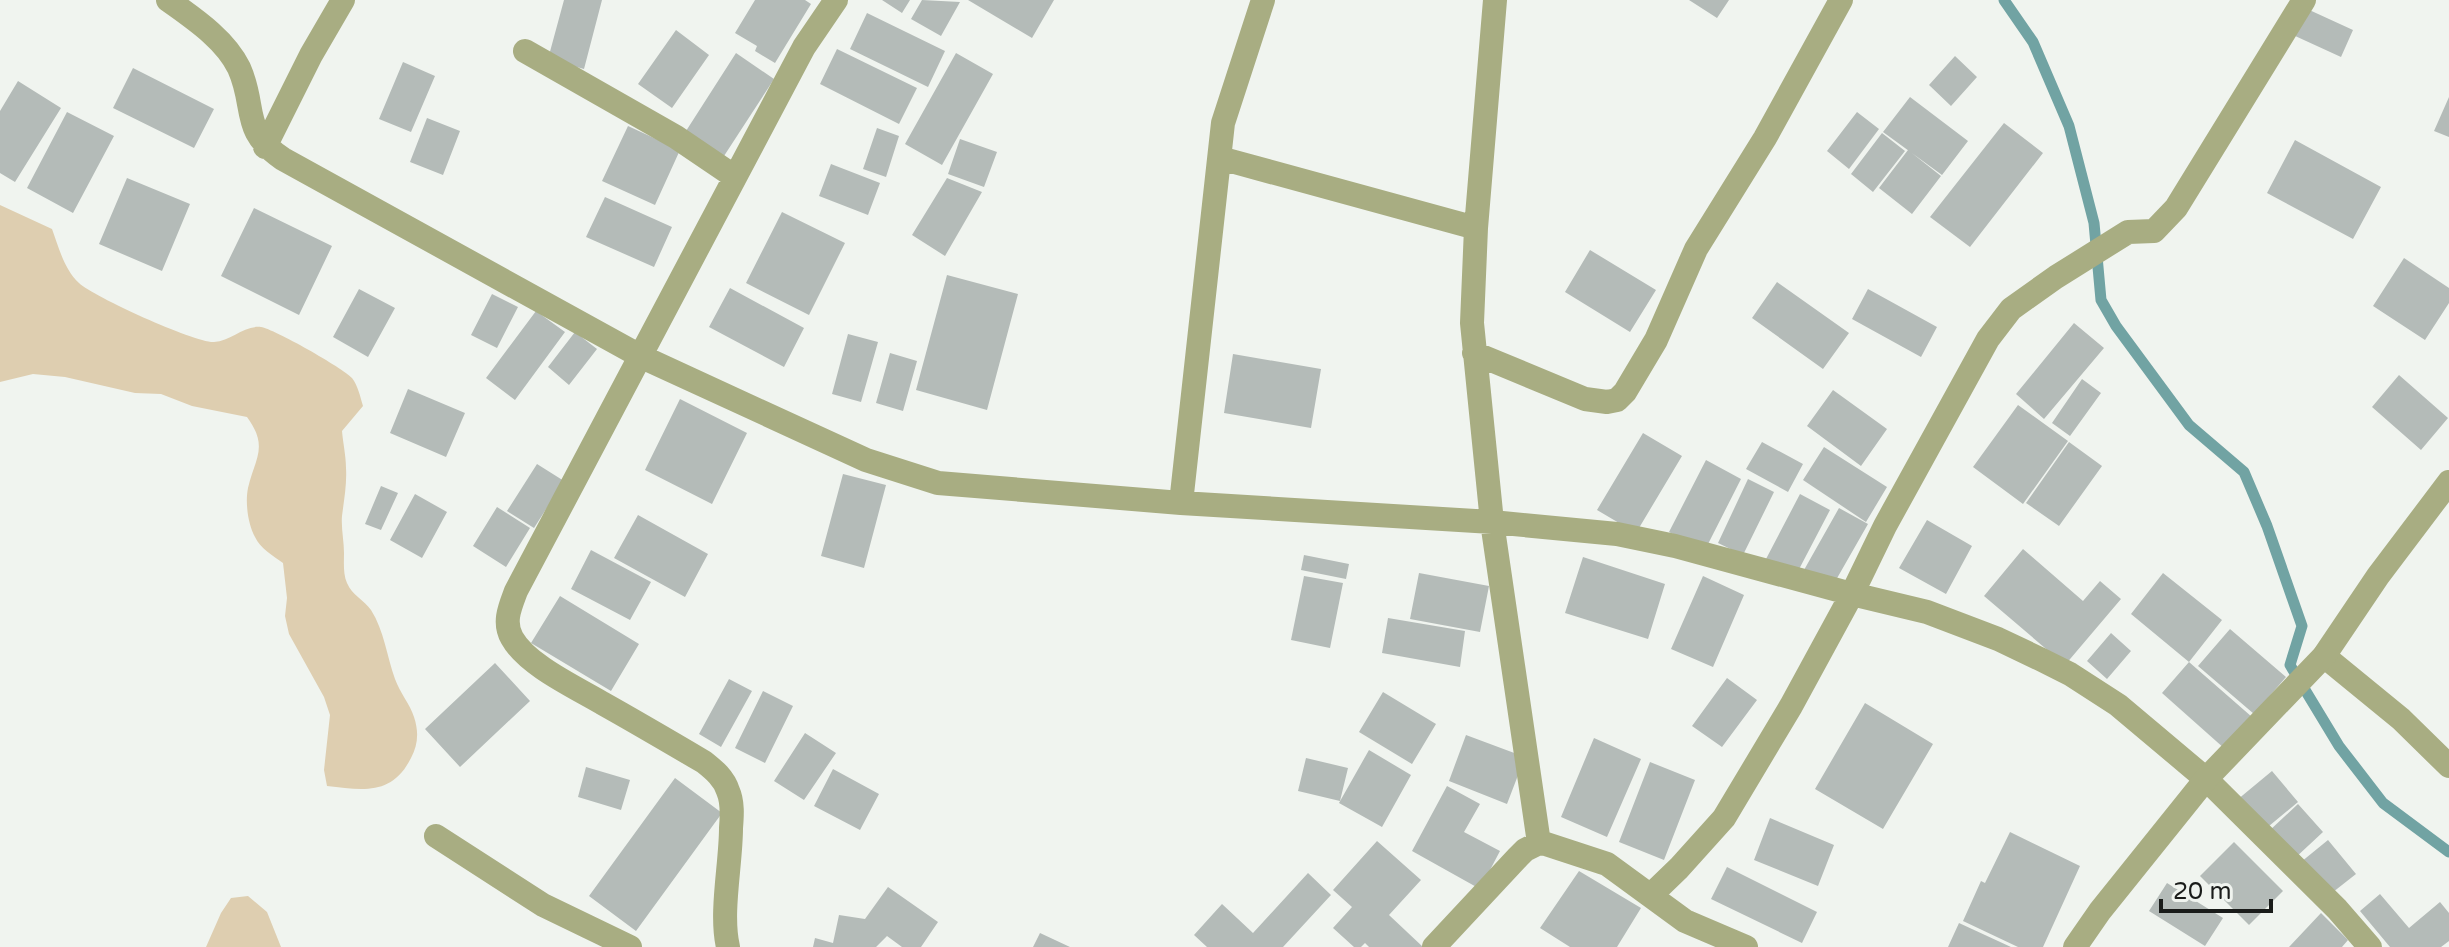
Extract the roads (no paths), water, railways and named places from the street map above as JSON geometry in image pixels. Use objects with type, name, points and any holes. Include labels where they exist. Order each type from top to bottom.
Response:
[{"type":"street","points":[[168,0],[226,49],[239,69],[255,130],[265,147],[283,159],[642,357],[866,460],[938,483],[1181,503],[1492,522],[1617,534],[1675,546],[1927,612],[1998,639],[2070,674],[2118,705],[2206,779],[2337,909],[2370,947]]},
{"type":"street","points":[[265,147],[311,55],[343,0]]},
{"type":"street","points":[[728,947],[725,929],[732,807],[728,790],[720,776],[704,762],[523,653],[511,637],[507,625],[508,613],[516,591],[804,47],[836,0]]},
{"type":"street","points":[[1181,503],[1223,123],[1263,0]]},
{"type":"street","points":[[1495,0],[1476,228],[1472,323],[1492,522],[1539,843]]},
{"type":"street","points":[[1474,353],[1585,399],[1617,400],[1656,340],[1696,249],[1765,138],[1841,0]]},
{"type":"street","points":[[1651,895],[1724,818],[1791,706],[1988,339],[2011,309],[2056,277],[2128,232],[2154,231],[2176,208],[2304,0]]},
{"type":"street","points":[[525,51],[676,137],[735,177]]},
{"type":"street","points":[[1220,158],[1476,228]]},
{"type":"street","points":[[2075,947],[2100,911],[2206,779],[2324,656],[2378,576],[2449,482]]},
{"type":"street","points":[[2324,656],[2401,719],[2449,766]]},
{"type":"street","points":[[436,836],[543,905],[630,947]]},
{"type":"street","points":[[1434,947],[1525,850],[1539,843],[1563,847],[1607,864],[1685,921],[1746,947]]},
{"type":"waterway","points":[[2004,0],[2033,42],[2069,126],[2094,223],[2101,300],[2116,326],[2189,425],[2244,472],[2267,526],[2302,626],[2290,665],[2339,746],[2383,803],[2449,852]]}]
